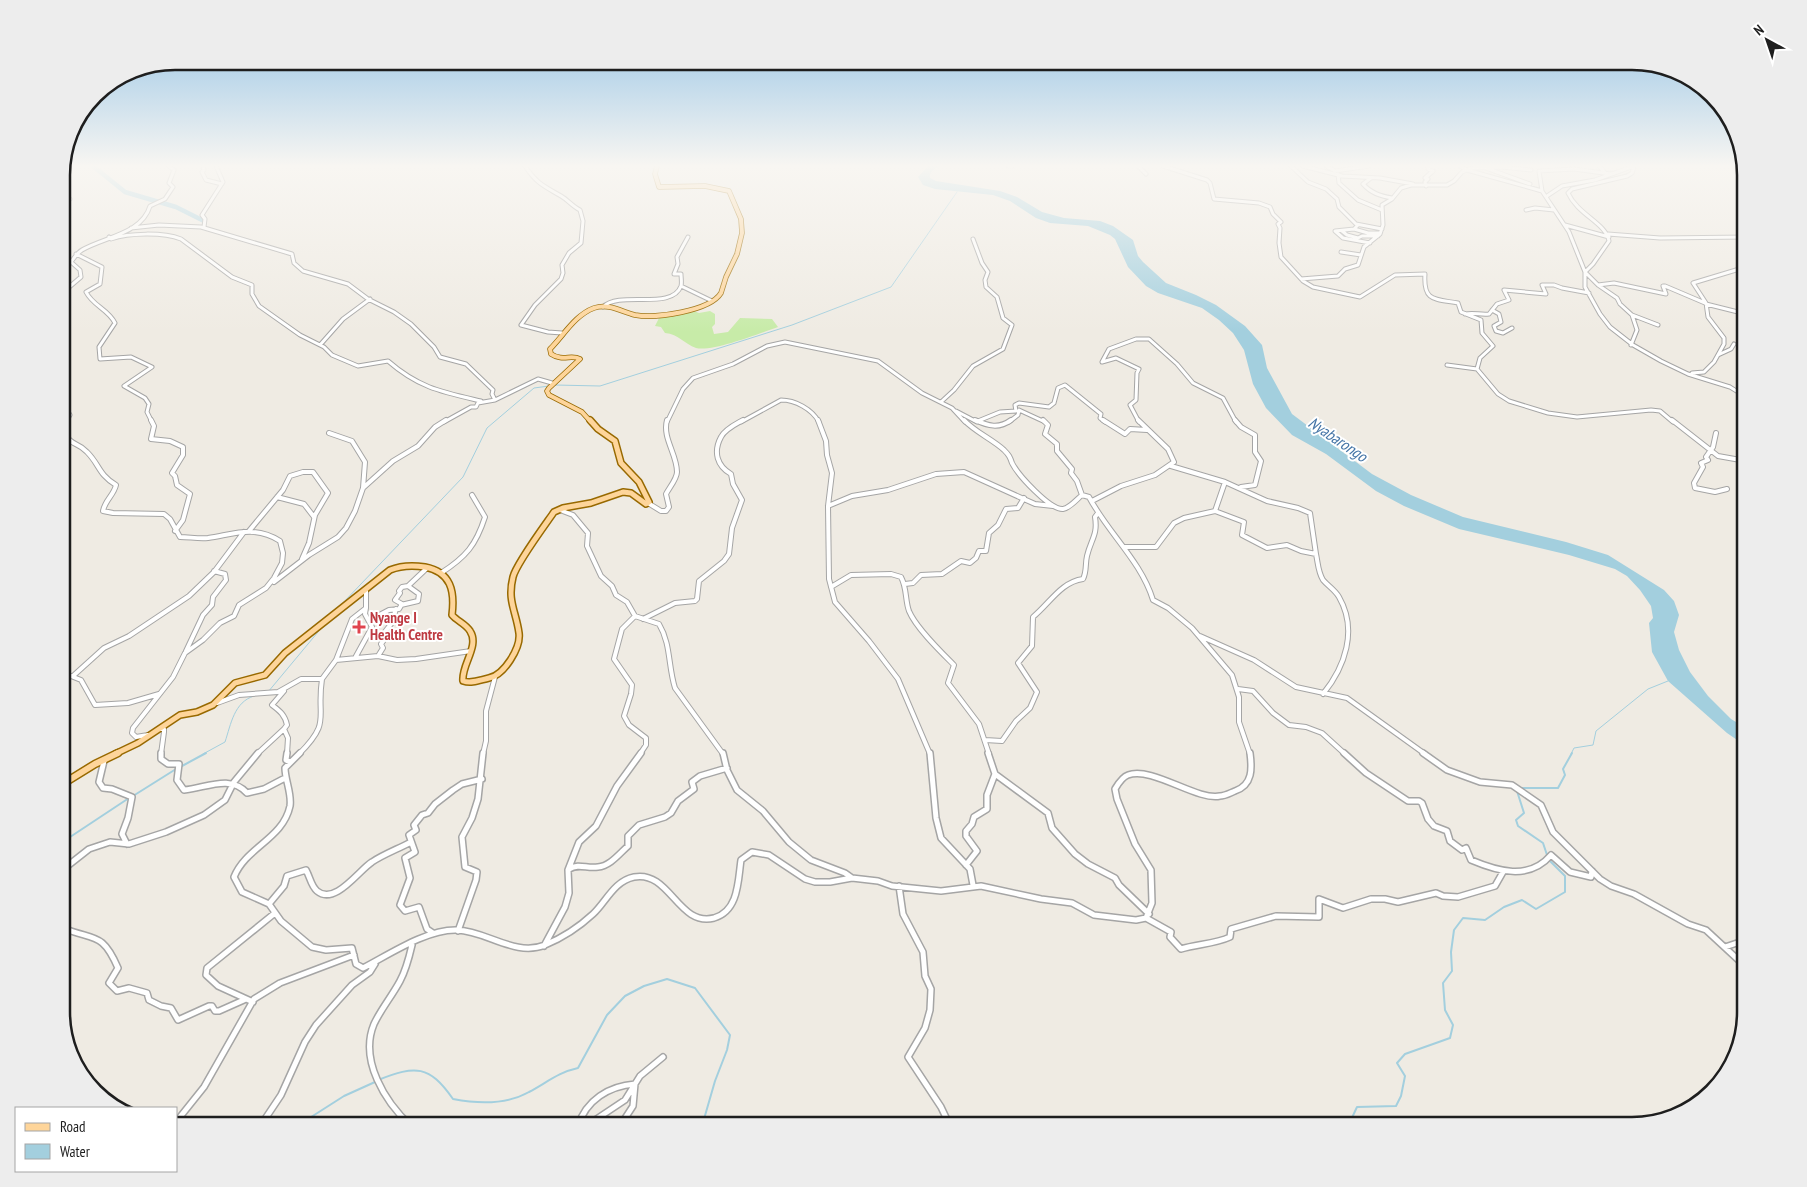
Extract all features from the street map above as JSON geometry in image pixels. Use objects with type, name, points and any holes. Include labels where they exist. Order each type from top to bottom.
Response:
[{"type":"main road","points":[[648,503],[640,484],[621,463],[616,441],[598,429],[582,412],[549,395],[547,389],[552,383],[566,375],[580,359],[578,357],[563,359],[551,354],[550,349],[568,325],[594,308],[603,307],[640,316],[649,316],[695,308],[713,301],[724,290],[725,279],[738,255],[742,233],[740,221]]},
{"type":"main road","points":[[70,780],[138,742],[180,715],[197,712],[213,705],[235,683],[267,674],[282,655],[385,572],[398,566],[410,565],[433,568],[448,580],[454,600],[452,615],[456,621],[467,627],[473,636],[471,651],[462,681],[469,683],[495,677],[505,669],[517,645],[519,635],[510,600],[513,575],[556,510],[592,503],[622,492],[629,492],[639,500],[648,503]]},
{"type":"street","points":[[139,225],[142,221]]},
{"type":"street","points":[[203,221],[204,227]]},
{"type":"street","points":[[562,333],[548,332],[521,324],[535,305],[561,279],[564,273],[562,265],[569,253],[581,242],[583,221]]},
{"type":"street","points":[[1280,221],[1278,224],[1280,228],[1279,243],[1281,257],[1301,279],[1313,287],[1360,297],[1395,276],[1425,274],[1425,290],[1427,294],[1438,300],[1458,303],[1461,312],[1481,320],[1482,333],[1493,345],[1493,348],[1479,359],[1477,369]]},
{"type":"street","points":[[1354,221],[1358,225],[1382,229]]},
{"type":"street","points":[[1301,279],[1338,276],[1344,269],[1358,265],[1364,247],[1380,235],[1383,221]]},
{"type":"street","points":[[1562,221],[1585,272],[1598,285],[1617,298],[1620,304],[1632,315],[1636,323],[1636,338],[1631,345]]},
{"type":"street","points":[[1592,221],[1609,235],[1610,241],[1604,246],[1597,262],[1585,272],[1584,282],[1601,318],[1615,333],[1631,345],[1688,373],[1720,382],[1737,392]]},
{"type":"street","points":[[70,286],[80,277],[80,270],[71,263],[76,254],[89,246],[139,225],[204,227],[220,231],[238,239],[292,254],[294,262],[303,271],[348,284],[370,300],[394,312],[407,321],[434,347],[440,358],[466,364],[494,390],[492,394],[495,400]]},
{"type":"street","points":[[1354,229],[1358,225]]},
{"type":"street","points":[[1565,225],[1609,235],[1669,238],[1737,237]]},
{"type":"street","points":[[1370,243],[1343,238],[1335,231],[1354,229],[1380,235]]},
{"type":"street","points":[[1342,231],[1347,235],[1358,238],[1361,236],[1380,235]]},
{"type":"street","points":[[109,237],[111,239],[123,236],[173,236],[181,239],[232,277],[252,286],[252,294],[255,301],[274,318],[320,345],[332,355],[350,364],[364,365],[388,362],[405,376],[419,384],[441,392],[481,401],[495,400],[538,379],[552,383]]},
{"type":"street","points":[[603,307],[610,301],[656,300],[675,292],[681,286],[681,274],[674,274],[678,264],[677,258],[688,237]]},
{"type":"street","points":[[941,402],[954,390],[972,366],[1003,349],[1012,325],[1003,318],[996,297],[986,289],[985,279],[988,272],[982,263],[973,239]]},
{"type":"street","points":[[1341,252],[1361,255]]},
{"type":"street","points":[[76,254],[102,267],[100,284],[86,292],[87,296],[111,312],[115,323],[99,346],[100,359],[131,357],[152,367],[124,386],[145,398],[149,404],[147,412],[154,426],[151,439],[170,441],[183,447],[183,455],[172,473],[175,476],[177,485],[190,494],[182,520],[176,530]]},
{"type":"street","points":[[1688,373],[1697,374],[1704,372],[1718,355],[1724,344],[1724,338],[1708,317],[1706,304],[1693,283],[1737,270]]},
{"type":"street","points":[[1464,314],[1474,312],[1488,314],[1497,304],[1509,300],[1504,290],[1532,292],[1538,295],[1546,294],[1542,285],[1552,283],[1566,289],[1574,288],[1589,293]]},
{"type":"street","points":[[1598,285],[1614,283],[1666,294],[1663,286],[1666,286],[1706,304],[1737,312]]},
{"type":"street","points":[[681,286],[713,301]]},
{"type":"street","points":[[320,345],[343,319],[370,300]]},
{"type":"street","points":[[1492,310],[1499,314],[1501,322],[1494,326],[1496,331],[1503,333],[1512,328]]},
{"type":"street","points":[[1632,315],[1658,324]]},
{"type":"street","points":[[1092,501],[1121,486],[1155,474],[1171,466],[1174,462],[1174,454],[1135,418],[1130,406],[1136,400],[1137,374],[1140,370],[1116,358],[1102,362],[1109,349],[1136,339],[1149,338],[1177,364],[1186,377],[1223,398],[1241,427],[1255,435],[1255,452],[1261,461],[1260,469],[1255,485],[1241,487]]},
{"type":"street","points":[[648,503],[664,511],[669,508],[666,494],[677,474],[674,452],[666,433],[666,425],[683,389],[700,374],[739,361],[767,346],[786,342],[875,360],[893,370],[922,393],[978,421],[1001,426],[1018,416],[1018,410],[1043,420],[1048,425],[1046,434],[1057,444],[1058,450],[1072,469],[1071,473],[1078,481],[1082,495]]},
{"type":"street","points":[[1718,355],[1732,349],[1734,344]]},
{"type":"street","points":[[1447,365],[1477,369],[1498,394],[1509,401],[1548,413],[1577,417],[1651,410],[1660,412],[1711,452],[1718,456],[1737,459]]},
{"type":"street","points":[[978,421],[1000,412],[1016,411],[1015,406],[1020,403],[1049,407],[1054,403],[1058,388],[1065,385],[1101,414],[1100,418],[1115,426],[1121,432],[1125,434],[1130,428],[1144,432],[1147,430]]},
{"type":"street","points":[[643,619],[673,604],[688,599],[697,599],[696,588],[699,581],[729,554],[732,547],[732,528],[742,500],[733,484],[731,474],[722,469],[716,456],[721,437],[739,422],[781,400],[794,402],[814,414],[818,419],[826,441],[826,454],[831,467],[828,506],[831,587],[835,602],[898,679],[931,756],[936,818],[941,838],[972,873],[973,885]]},
{"type":"street","points":[[363,488],[391,462],[418,446],[436,426],[471,407],[476,407],[481,401]]},
{"type":"street","points":[[954,410],[966,422],[1009,454],[1012,463],[1027,483],[1055,507]]},
{"type":"street","points":[[185,653],[203,640],[220,623],[234,616],[239,605],[257,595],[345,530],[355,511],[363,488],[366,468],[360,452],[352,441],[329,433]]},
{"type":"street","points":[[1716,433],[1711,452],[1706,457],[1708,460],[1701,463],[1704,467],[1694,483],[1695,488],[1715,492],[1727,489]]},
{"type":"street","points":[[70,441],[87,451],[104,478],[116,485],[115,492],[105,501],[103,511],[113,513],[164,514],[172,520],[178,537],[206,538],[246,531],[270,534],[280,541],[283,553],[282,563],[270,585]]},
{"type":"street","points":[[1171,466],[1241,487],[1262,499],[1296,506],[1310,513],[1316,554],[1322,578],[1337,594],[1344,610],[1349,637],[1346,656],[1335,678],[1323,694]]},
{"type":"street","points":[[74,676],[104,648],[129,636],[181,602],[214,571],[246,531],[277,498],[291,475],[305,471],[312,472],[328,492],[314,517],[311,541],[298,563]]},
{"type":"street","points":[[828,506],[852,496],[888,490],[946,472],[964,472],[1035,504],[1062,509],[1068,507],[1082,495],[1087,495],[1148,584],[1153,600],[1168,608],[1198,635],[1228,670],[1238,689],[1239,722],[1252,758],[1251,776],[1241,789],[1226,796],[1214,797],[1164,779],[1135,774],[1123,777],[1115,789],[1117,799],[1135,844],[1151,870],[1152,903],[1148,916]]},
{"type":"street","points":[[1215,511],[1225,482]]},
{"type":"street","points":[[441,573],[462,559],[479,535],[485,517],[472,495]]},
{"type":"street","points":[[277,498],[300,501],[311,510],[314,517]]},
{"type":"street","points":[[906,584],[913,583],[921,575],[942,574],[961,561],[970,563],[980,551],[986,551],[989,542],[988,533],[998,525],[1006,509],[1018,508],[1024,498]]},
{"type":"street","points":[[556,510],[573,514],[588,533],[587,546],[601,576],[612,586],[616,595],[627,602],[636,616],[659,624],[668,642],[670,669],[675,688],[723,752],[730,778],[737,790],[763,811],[789,842],[803,854],[852,878]]},
{"type":"street","points":[[1124,547],[1156,547],[1174,523],[1184,518],[1215,511],[1244,522],[1242,535],[1266,548],[1287,545],[1301,551],[1316,554]]},
{"type":"street","points":[[985,740],[1002,741],[1016,721],[1030,708],[1037,692],[1018,663],[1032,646],[1033,617],[1052,600],[1060,587],[1072,580],[1083,580],[1087,570],[1087,556],[1094,541],[1097,528],[1095,517],[1098,513]]},
{"type":"street","points":[[401,605],[401,602],[395,600],[402,587],[408,586],[426,568]]},
{"type":"street","points":[[150,734],[136,737],[132,733],[140,718],[173,677],[203,615],[212,605],[213,598],[226,580],[225,574],[214,571]]},
{"type":"street","points":[[831,587],[846,576],[857,574],[897,575],[906,584],[907,606],[910,613],[936,648],[954,666],[948,683],[978,724],[985,740],[990,764],[995,774],[1048,813],[1052,828],[1075,854],[1088,864],[1115,878],[1148,916],[1171,932],[1170,937],[1181,949],[1196,944],[1224,940],[1230,937],[1231,929],[1264,918],[1276,916],[1319,917],[1319,899],[1343,908],[1356,902],[1378,898],[1392,899],[1398,902],[1436,893],[1444,898],[1460,897],[1495,886],[1503,872]]},
{"type":"street","points":[[355,658],[372,627],[366,614],[364,593],[368,586]]},
{"type":"street","points":[[370,620],[401,605],[418,601],[419,594],[408,586]]},
{"type":"street","points":[[366,608],[352,619],[336,660],[322,678],[319,698],[322,718],[314,739],[285,768],[285,778],[291,796],[284,822],[271,840],[244,859],[234,877],[242,892],[269,904],[281,921],[312,947],[326,950],[351,948],[358,967],[366,968],[433,934],[458,931],[482,934],[507,944],[531,950],[544,946],[556,941],[592,915],[612,890],[633,878],[649,878],[672,892],[687,912],[708,919],[718,918],[730,907],[739,882],[741,860],[750,852],[769,854],[809,881],[830,882],[852,878],[899,886],[941,890],[973,885],[1041,899],[1072,903],[1094,915],[1136,920],[1148,916]]},
{"type":"street","points":[[378,656],[383,648],[381,644],[387,636],[384,633],[391,624],[396,609]]},
{"type":"street","points":[[544,946],[565,907],[568,893],[568,870],[579,842],[596,826],[617,786],[646,745],[646,738],[625,720],[624,714],[633,692],[632,682],[620,671],[614,659],[619,636],[624,626],[629,619],[636,616]]},
{"type":"street","points":[[1198,635],[1254,660],[1296,687],[1347,698],[1401,739],[1447,770],[1480,782],[1516,788],[1541,805],[1552,832],[1592,871],[1611,886],[1634,894],[1688,924],[1706,930],[1737,958]]},
{"type":"street","points":[[336,660],[378,656],[407,660],[471,651]]},
{"type":"street","points":[[70,675],[81,679],[88,688],[90,699],[96,705],[122,705],[159,694]]},
{"type":"street","points":[[458,931],[477,872],[465,867],[462,837],[472,818],[482,779],[482,759],[486,741],[486,711],[495,677]]},
{"type":"street","points":[[213,705],[235,696],[272,693],[288,687],[301,679],[322,678]]},
{"type":"street","points":[[70,864],[84,851],[110,842],[127,844],[166,832],[204,815],[225,800],[234,783],[260,751],[287,726],[286,719],[281,711],[272,704],[288,687]]},
{"type":"street","points":[[1238,689],[1254,691],[1272,714],[1289,725],[1306,727],[1322,733],[1366,773],[1408,800],[1422,803],[1428,819],[1434,826],[1447,831],[1452,844],[1462,850],[1466,848],[1471,860],[1503,872],[1514,872],[1534,867],[1548,860],[1550,855],[1561,862],[1570,872],[1590,877],[1592,871]]},
{"type":"street","points":[[158,730],[164,729],[165,733],[161,760],[168,764],[179,764],[177,780],[184,790],[202,785],[234,783],[242,787],[247,793],[255,792],[285,778]]},
{"type":"street","points":[[284,729],[288,738],[286,760],[290,762]]},
{"type":"street","points":[[105,759],[101,767],[99,782],[103,788],[112,789],[132,797],[122,834],[127,844]]},
{"type":"street","points":[[568,870],[578,864],[601,867],[614,859],[621,850],[628,846],[628,836],[639,825],[665,817],[671,813],[678,800],[694,790],[692,782],[700,776],[727,768]]},
{"type":"street","points":[[966,865],[977,851],[966,836],[966,831],[972,824],[974,817],[987,809],[987,795],[995,774]]},
{"type":"street","points":[[433,934],[426,929],[419,906],[405,911],[400,905],[410,878],[405,858],[416,852],[409,836],[416,830],[414,826],[422,816],[428,813],[435,804],[462,784],[482,779]]},
{"type":"street","points":[[269,904],[284,886],[287,876],[306,870],[313,888],[323,894],[332,894],[349,884],[373,861],[411,842]]},
{"type":"street","points":[[899,886],[903,914],[924,952],[925,976],[931,989],[930,1010],[925,1028],[908,1057],[946,1117]]},
{"type":"street","points":[[253,1002],[218,986],[206,975],[207,968],[221,955],[260,928],[275,913]]},
{"type":"street","points":[[70,931],[94,937],[113,955],[118,968],[109,982],[117,991],[129,988],[147,992],[149,1000],[161,1006],[171,1008],[178,1020],[209,1006],[212,1006],[214,1012],[222,1011],[234,1003],[246,1000]]},
{"type":"street","points":[[1725,947],[1737,943]]},
{"type":"street","points":[[402,1117],[381,1088],[371,1063],[368,1044],[370,1033],[378,1015],[405,974],[412,945]]},
{"type":"street","points":[[180,1117],[204,1087],[253,1002],[280,983],[354,955]]},
{"type":"street","points":[[267,1117],[281,1095],[305,1042],[325,1013],[352,985],[370,972],[375,963]]},
{"type":"street","points":[[600,1117],[625,1100],[640,1075],[663,1057]]},
{"type":"street","points":[[580,1117],[585,1108],[616,1086],[635,1084]]},
{"type":"street","points":[[626,1117],[633,1106],[635,1084]]},
{"type":"green space","points":[[694,311],[699,313],[710,311],[715,314],[715,324],[712,327],[714,334],[728,332],[740,318],[772,319],[778,327],[737,341],[713,347],[696,348],[674,335],[665,333],[661,327],[655,326],[660,316]]},
{"type":"water","points":[[1046,221],[1101,221],[1113,226],[1133,240],[1138,256],[1166,283],[1216,305],[1245,326],[1262,345],[1267,368],[1292,414],[1372,474],[1411,495],[1463,517],[1566,542],[1608,555],[1664,590],[1674,601],[1679,615],[1674,632],[1679,650],[1690,672],[1708,696],[1737,723],[1737,740],[1668,681],[1652,652],[1649,623],[1653,618],[1651,606],[1627,576],[1615,569],[1569,555],[1459,529],[1404,506],[1376,491],[1326,454],[1292,435],[1266,408],[1253,384],[1244,350],[1233,333],[1219,320],[1202,308],[1158,293],[1146,286],[1128,267],[1115,239],[1110,235],[1088,226]]},
{"type":"waterway","points":[[555,385],[600,386],[792,325],[891,287],[937,221]]},
{"type":"waterway","points":[[340,606],[463,477],[487,428],[534,388],[549,386]]},
{"type":"waterway","points":[[268,692],[323,626]]},
{"type":"waterway","points":[[1571,754],[1574,748],[1593,745],[1596,731],[1648,689],[1668,681]]},
{"type":"waterway","points":[[203,754],[225,742],[234,714],[242,703],[254,696]]},
{"type":"waterway","points":[[182,766],[206,753]]},
{"type":"waterway","points":[[1520,788],[1558,788],[1565,775],[1563,769],[1572,753]]},
{"type":"waterway","points":[[133,796],[176,769]]},
{"type":"waterway","points":[[1517,791],[1524,813],[1516,820],[1518,826],[1543,843],[1547,855]]},
{"type":"waterway","points":[[70,837],[129,798]]},
{"type":"waterway","points":[[1352,1117],[1357,1107],[1396,1106],[1401,1096],[1405,1076],[1397,1063],[1405,1054],[1450,1038],[1453,1025],[1445,1010],[1443,983],[1452,971],[1451,952],[1454,930],[1463,918],[1485,920],[1504,907],[1522,900],[1536,909],[1565,892],[1565,876],[1548,859]]},
{"type":"waterway","points":[[378,1080],[402,1072],[421,1071],[429,1074],[436,1080],[453,1099],[492,1102],[520,1096],[559,1075],[578,1068],[607,1015],[625,996],[644,986],[667,979],[695,988],[730,1035],[727,1050],[715,1081],[705,1117]]},
{"type":"waterway","points":[[311,1117],[344,1096],[375,1082]]},
{"type":"place","name":"Nyange I Health Centre","points":[[359,627]]},
{"type":"water label","name":"Nyabarongo","points":[[1338,439]]}]
